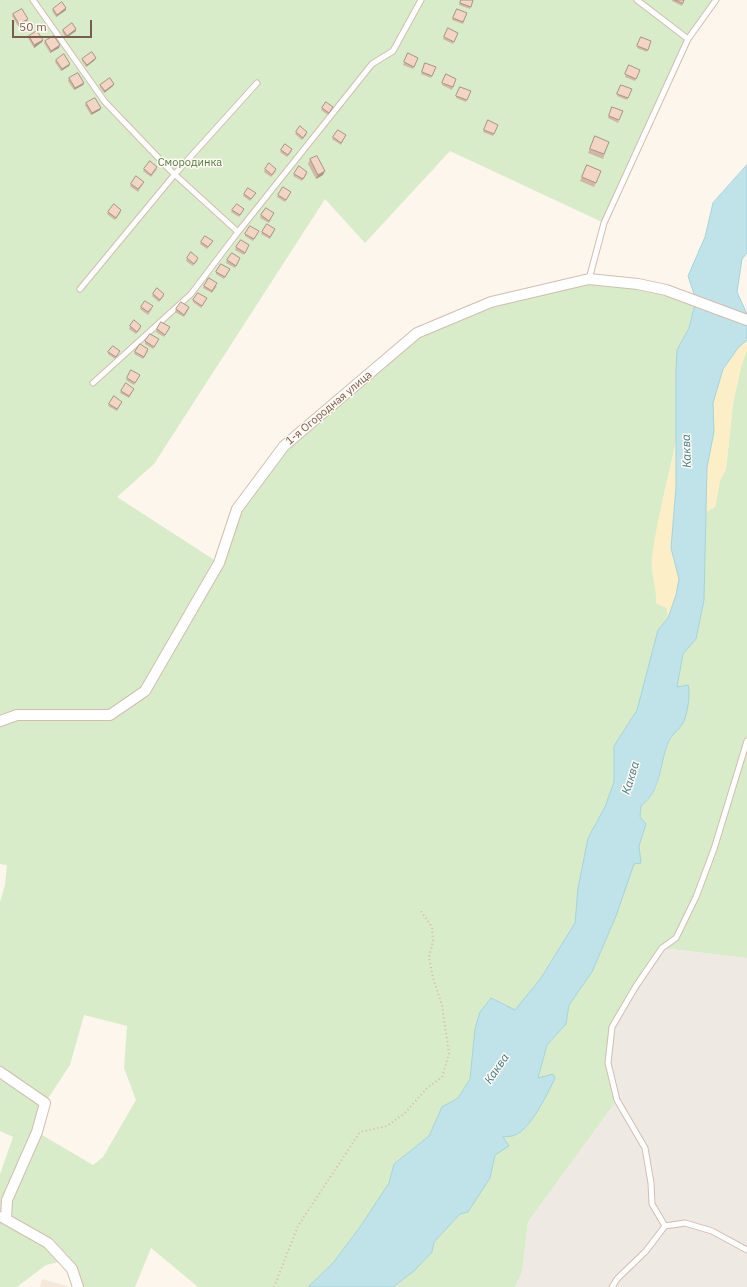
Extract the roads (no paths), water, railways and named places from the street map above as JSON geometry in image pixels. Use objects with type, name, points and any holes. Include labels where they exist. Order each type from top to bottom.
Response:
[{"type":"street","name":"1-я Огородная улица","points":[[0,721],[17,715],[110,715],[145,691],[219,563],[237,509],[284,446],[417,333],[491,302],[589,279],[638,284],[666,290],[747,320]]},
{"type":"street","points":[[0,1072],[45,1103],[37,1132],[7,1200],[3,1218],[48,1243],[72,1269],[78,1287]]},
{"type":"lane","points":[[33,0],[105,102],[175,174],[238,232]]},
{"type":"lane","points":[[93,383],[191,294],[238,232],[372,64],[393,51],[422,0]]},
{"type":"lane","points":[[637,0],[688,39]]},
{"type":"lane","points":[[589,279],[604,222],[688,39],[716,0]]},
{"type":"lane","points":[[80,289],[175,174],[257,83]]},
{"type":"lane","points":[[665,1226],[652,1204],[651,1183],[645,1148],[617,1100],[608,1063],[612,1027],[636,986],[662,948],[676,938],[696,897],[714,849],[747,741]]},
{"type":"lane","points":[[612,1287],[617,1279],[646,1251],[665,1226],[685,1223],[712,1231],[747,1250]]},
{"type":"water","name":"Каква","points":[[747,165],[747,253],[742,259],[737,292],[747,314],[747,340],[738,348],[723,369],[713,403],[714,432],[707,467],[704,600],[696,639],[683,654],[677,687],[688,685],[688,704],[683,723],[668,743],[659,777],[653,792],[648,800],[641,806],[640,817],[646,824],[639,846],[641,863],[634,864],[616,916],[592,972],[569,1005],[566,1024],[547,1045],[538,1078],[553,1074],[555,1078],[552,1085],[527,1126],[514,1136],[503,1137],[509,1146],[495,1155],[490,1178],[468,1212],[460,1214],[434,1242],[432,1252],[414,1271],[393,1287],[308,1287],[333,1263],[360,1227],[389,1183],[394,1164],[429,1136],[442,1107],[458,1098],[470,1079],[475,1029],[480,1012],[491,998],[515,1010],[541,978],[575,923],[578,888],[588,838],[605,807],[614,782],[614,746],[637,710],[658,630],[668,618],[676,595],[679,579],[671,548],[676,487],[676,370],[677,350],[689,328],[696,300],[688,276],[705,237],[713,203]]},
{"type":"park label","name":"Смородинка","points":[[190,163]]}]
